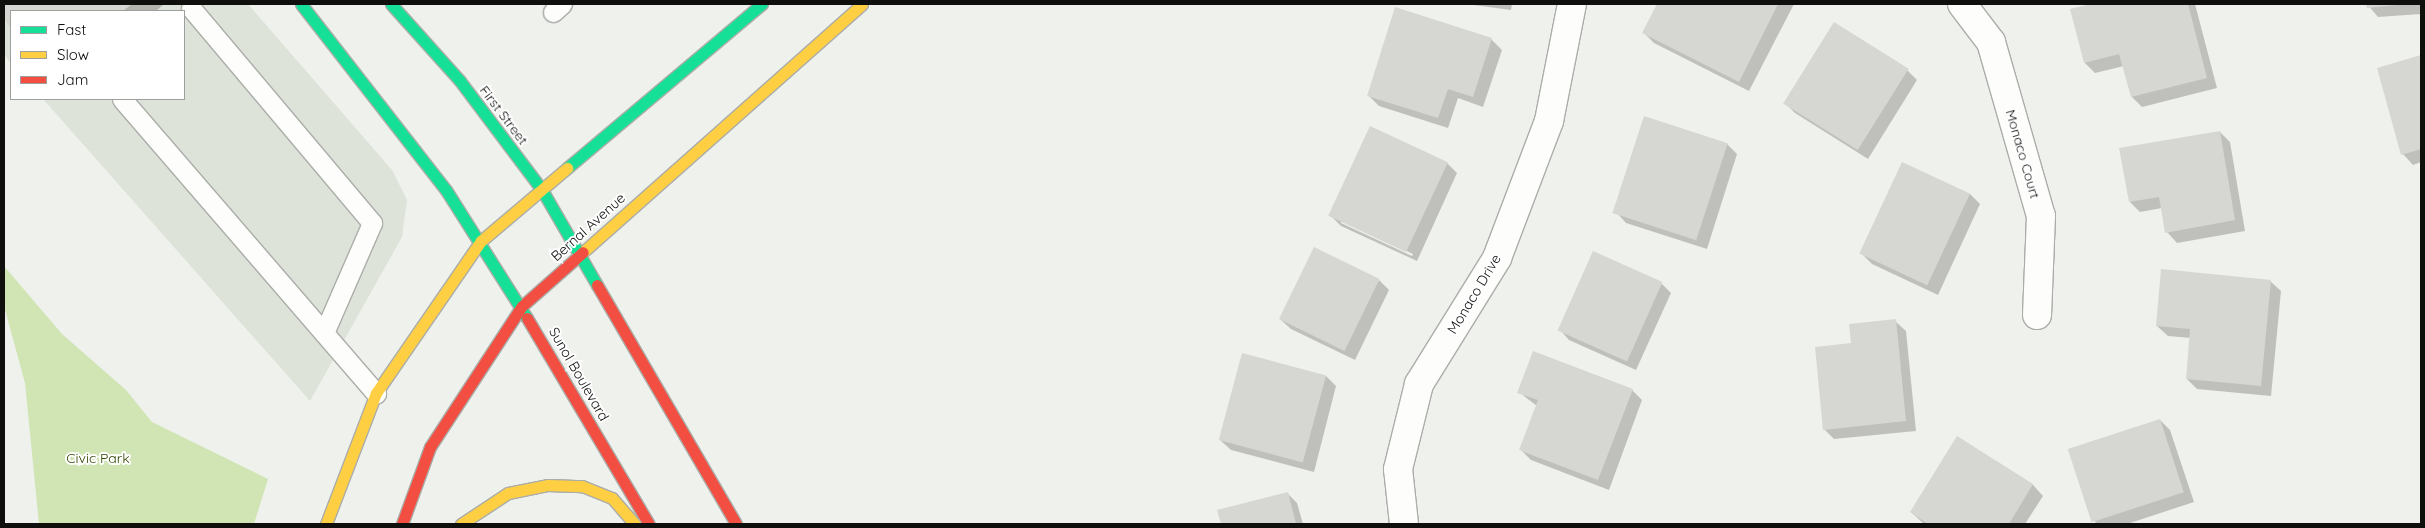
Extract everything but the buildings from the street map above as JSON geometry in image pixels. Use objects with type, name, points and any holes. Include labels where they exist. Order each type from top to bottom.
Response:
[{"type":"main road","points":[[302,4],[446,190],[481,241]]},
{"type":"main road","name":"First Street","points":[[391,4],[460,81],[542,190],[580,254]]},
{"type":"main road","points":[[326,524],[376,393],[481,241],[762,4]]},
{"type":"main road","name":"Bernal Avenue","points":[[402,524],[430,447],[522,306],[862,4]]},
{"type":"main road","name":"Sunol Boulevard","points":[[481,241],[522,306],[649,524]]},
{"type":"main road","points":[[580,254],[736,524]]},
{"type":"main road","points":[[461,524],[508,493],[548,485],[582,486],[612,498],[635,524]]},
{"type":"street","name":"Monaco Drive","points":[[1404,524],[1398,469],[1418,384],[1498,258],[1549,121],[1572,4]]},
{"type":"street","name":"Monaco Court","points":[[1962,4],[1991,42],[2041,216],[2037,316]]},
{"type":"lane","points":[[190,9],[372,223],[324,333]]},
{"type":"lane","points":[[123,100],[376,393]]},
{"type":"shaded area","points":[[4,4],[248,4],[392,170],[407,200],[402,237],[310,401],[44,100],[185,100],[185,10],[10,10],[10,62],[4,55]]},
{"type":"green space","name":"Civic Park","points":[[4,266],[62,334],[126,390],[152,422],[268,479],[254,524],[39,524],[25,383],[4,306]]},
{"type":"traffic: fast","points":[[301,4],[446,190],[527,318]]},
{"type":"traffic: fast","points":[[391,4],[460,81],[542,190],[597,285]]},
{"type":"traffic: fast","points":[[567,168],[762,4]]},
{"type":"traffic: slow","points":[[583,252],[862,4]]},
{"type":"traffic: slow","points":[[326,524],[376,393],[481,241],[567,168]]},
{"type":"traffic: slow","points":[[461,524],[508,493],[548,485],[582,486],[612,498],[635,524]]},
{"type":"traffic: jam","points":[[402,524],[430,447],[522,306],[583,252]]},
{"type":"traffic: jam","points":[[597,285],[736,524]]},
{"type":"traffic: jam","points":[[527,318],[649,524]]}]
